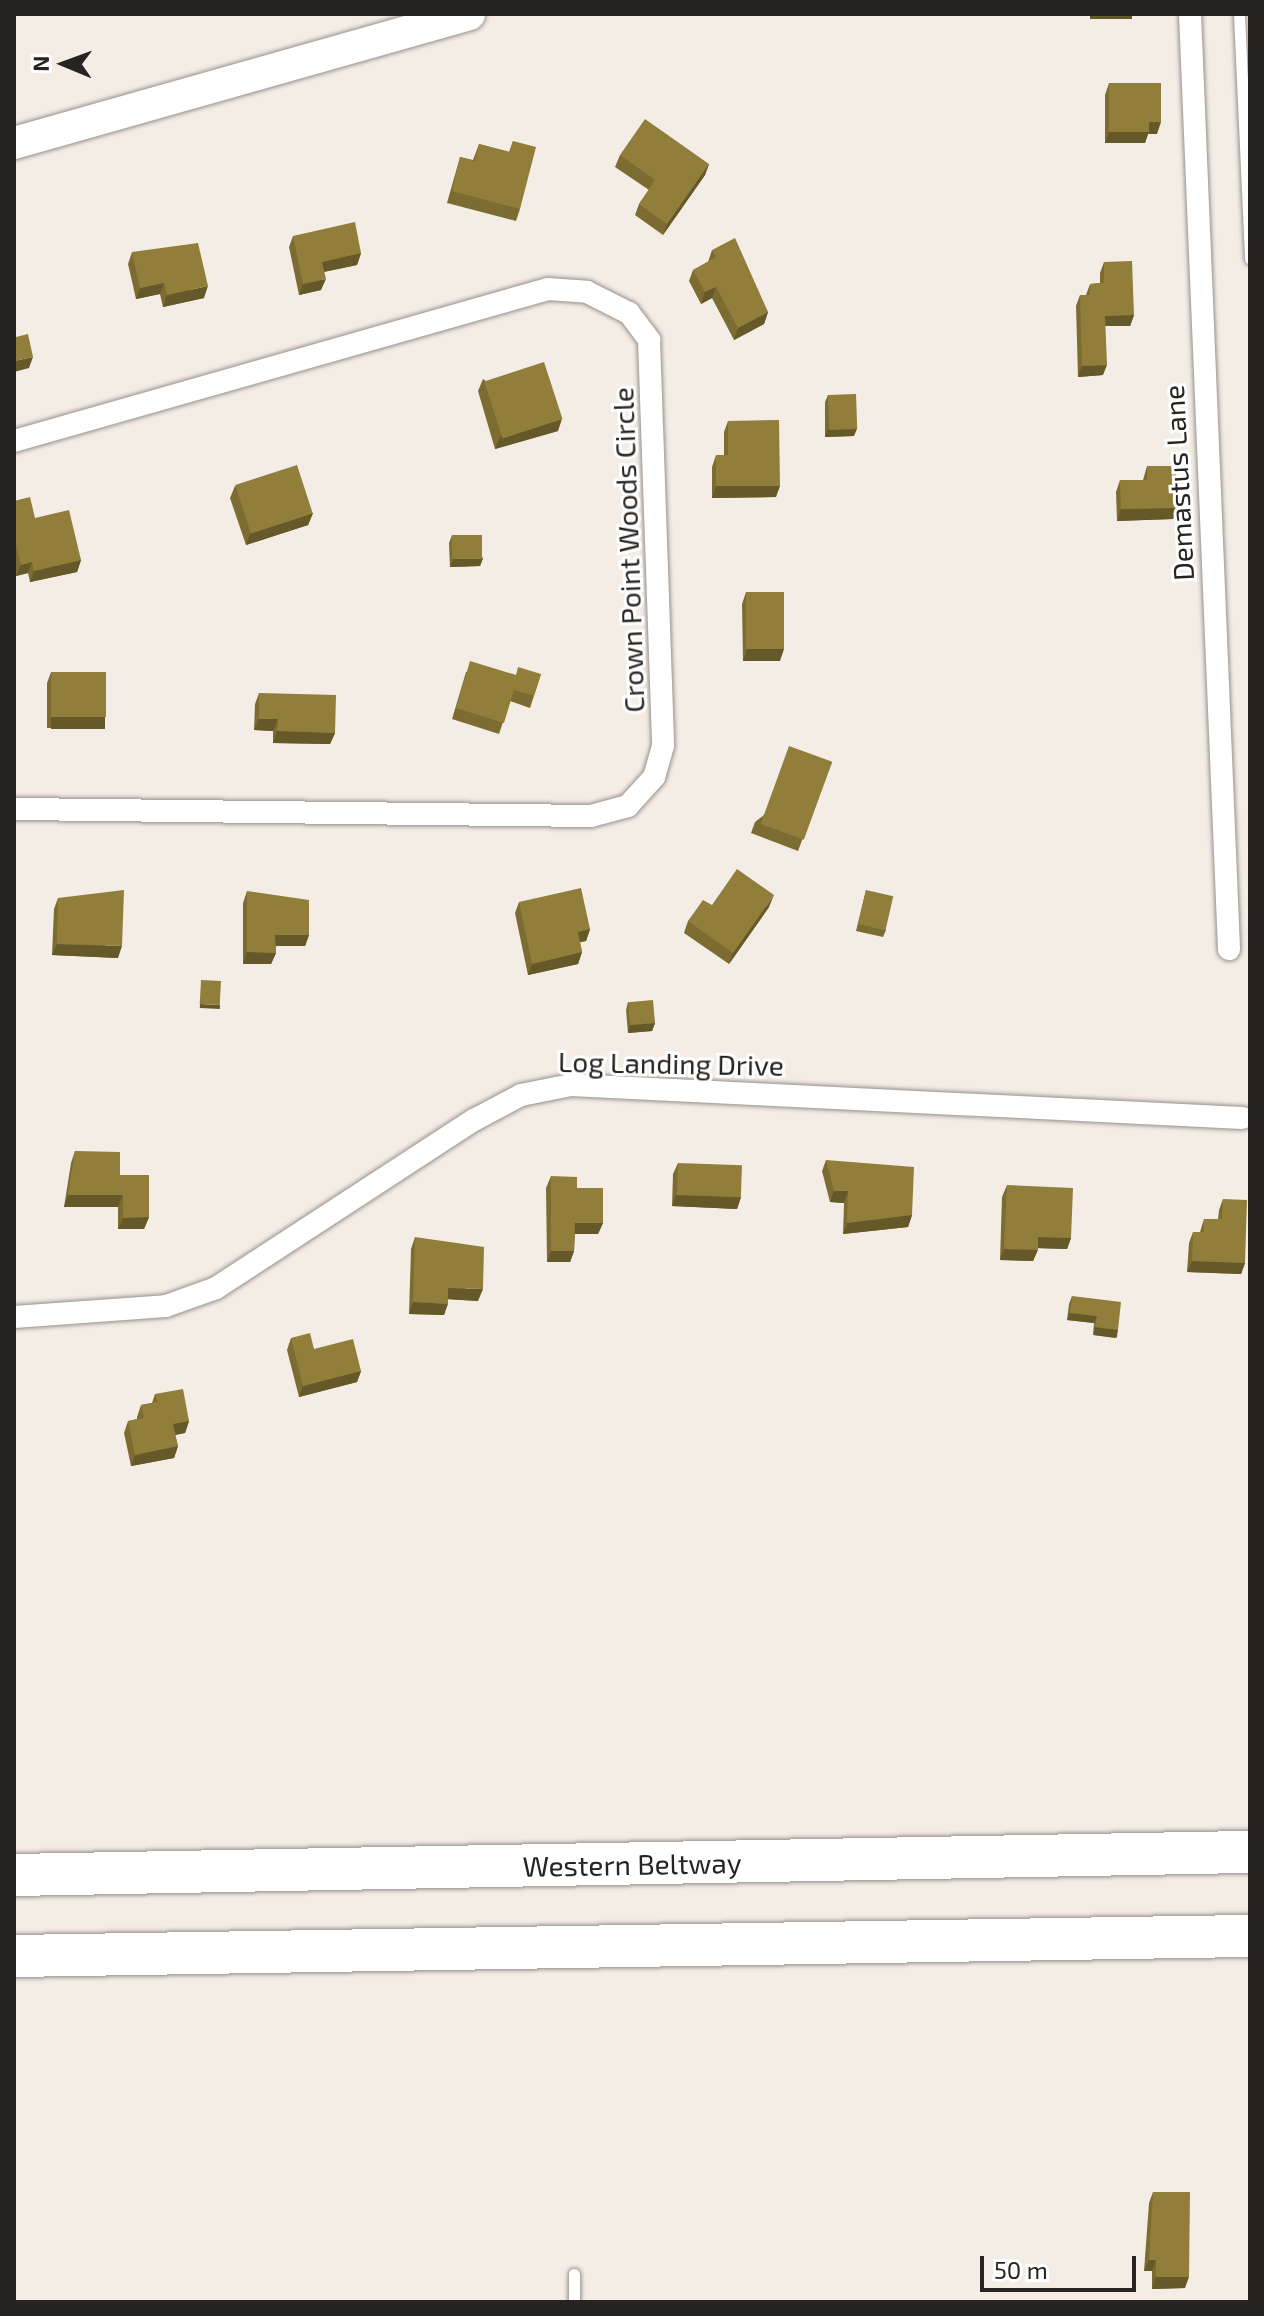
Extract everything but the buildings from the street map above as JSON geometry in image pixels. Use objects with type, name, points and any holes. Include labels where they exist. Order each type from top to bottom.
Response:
[{"type":"highway","name":"Western Beltway","points":[[14,1875],[1250,1852]]},
{"type":"highway","points":[[14,1956],[1250,1936]]},
{"type":"main road","points":[[14,143],[469,14]]},
{"type":"street","name":"Demastus Lane","points":[[1190,14],[1229,949]]},
{"type":"street","name":"Crown Point Woods Circle","points":[[14,441],[548,289],[587,292],[629,313],[649,340],[663,746],[654,777],[628,806],[591,816],[14,809]]},
{"type":"street","name":"Log Landing Drive","points":[[14,1317],[166,1306],[216,1288],[474,1120],[521,1095],[571,1085],[1242,1118]]},
{"type":"lane","points":[[1239,14],[1250,259]]},
{"type":"lane","points":[[574,2274],[574,2302]]}]
